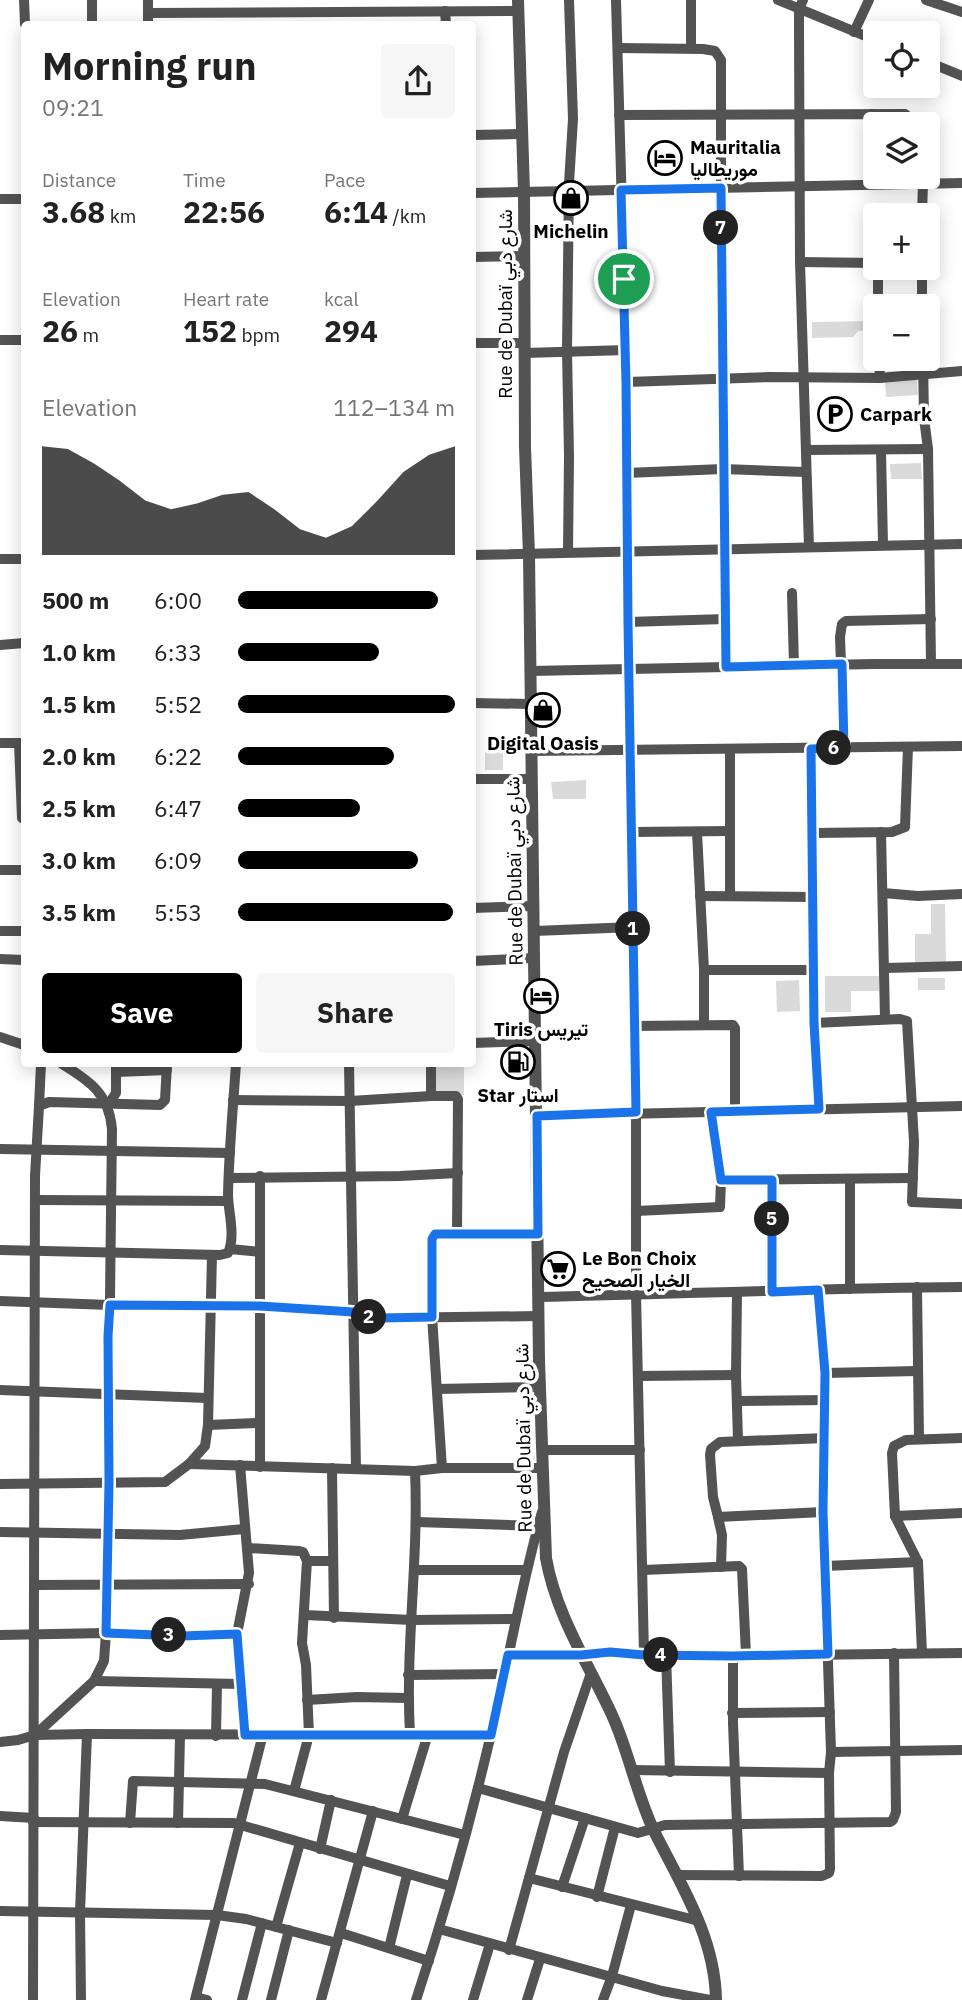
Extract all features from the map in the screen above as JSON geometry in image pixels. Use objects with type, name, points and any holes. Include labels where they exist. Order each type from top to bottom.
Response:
[{"type":"street","points":[[24,0],[25,21]]},
{"type":"street","points":[[92,0],[92,21]]},
{"type":"street","points":[[148,0],[148,19],[214,12],[445,11],[518,6]]},
{"type":"street","points":[[214,0],[214,12]]},
{"type":"street","points":[[292,0],[292,11]]},
{"type":"street","points":[[568,552],[567,350],[569,190],[573,119],[569,0]]},
{"type":"street","points":[[617,0],[626,350],[636,1293],[644,1655]]},
{"type":"street","points":[[691,0],[691,48]]},
{"type":"street","points":[[778,0],[801,5],[863,35]]},
{"type":"street","points":[[854,32],[869,0]]},
{"type":"street","points":[[926,0],[962,12]]},
{"type":"street","points":[[801,5],[800,262],[809,547]]},
{"type":"street","name":"Rue de Dubaï شارع دبي","points":[[518,6],[524,192],[525,447],[530,555],[540,1387],[543,1508],[549,1575],[560,1609],[616,1723],[654,1829],[699,1921],[710,1952],[716,2000]]},
{"type":"street","points":[[359,11],[359,21]]},
{"type":"street","points":[[445,11],[446,21]]},
{"type":"street","points":[[618,48],[691,48],[715,51],[721,60],[726,667]]},
{"type":"street","points":[[940,67],[962,76]]},
{"type":"street","points":[[619,115],[863,114]]},
{"type":"street","points":[[476,135],[522,134]]},
{"type":"street","points":[[940,183],[962,183]]},
{"type":"street","points":[[476,193],[863,184]]},
{"type":"street","points":[[0,200],[21,199]]},
{"type":"street","points":[[476,257],[524,256]]},
{"type":"street","points":[[800,262],[863,263]]},
{"type":"street","points":[[0,340],[21,340]]},
{"type":"street","points":[[476,343],[567,350],[626,350]]},
{"type":"street","points":[[880,371],[880,378]]},
{"type":"street","points":[[626,382],[805,377],[880,378],[962,371]]},
{"type":"street","points":[[923,373],[928,450],[931,664]]},
{"type":"street","points":[[806,450],[928,450]]},
{"type":"street","points":[[881,451],[883,545]]},
{"type":"street","points":[[626,473],[723,469],[805,472]]},
{"type":"street","points":[[476,555],[962,544]]},
{"type":"street","points":[[0,559],[21,559]]},
{"type":"street","points":[[792,593],[794,666]]},
{"type":"street","points":[[628,622],[725,619]]},
{"type":"street","points":[[844,748],[840,629],[846,621],[931,619]]},
{"type":"street","points":[[0,645],[21,643]]},
{"type":"street","points":[[531,671],[962,664]]},
{"type":"street","points":[[476,703],[531,704]]},
{"type":"street","points":[[0,743],[21,743]]},
{"type":"street","points":[[531,751],[962,746]]},
{"type":"street","points":[[814,833],[881,832],[905,827],[908,747]]},
{"type":"street","points":[[730,749],[730,896]]},
{"type":"street","points":[[811,749],[814,1023],[819,1109]]},
{"type":"street","points":[[476,779],[532,779]]},
{"type":"street","points":[[632,832],[730,831]]},
{"type":"street","points":[[697,832],[704,1025]]},
{"type":"street","points":[[881,832],[885,1019]]},
{"type":"street","points":[[0,870],[21,870]]},
{"type":"street","points":[[883,893],[918,896],[962,894]]},
{"type":"street","points":[[700,895],[813,897]]},
{"type":"street","points":[[476,908],[534,906]]},
{"type":"street","points":[[535,931],[633,927]]},
{"type":"street","points":[[0,932],[21,931]]},
{"type":"street","points":[[476,961],[535,958]]},
{"type":"street","points":[[0,959],[21,960]]},
{"type":"street","points":[[885,968],[962,966]]},
{"type":"street","points":[[704,970],[814,970]]},
{"type":"street","points":[[814,1023],[900,1018],[907,1021],[912,1106],[912,1202],[962,1204]]},
{"type":"street","points":[[634,1026],[729,1024],[735,1028],[735,1111]]},
{"type":"street","points":[[0,1037],[21,1042]]},
{"type":"street","points":[[476,1043],[536,1041]]},
{"type":"street","points":[[33,2000],[33,1484],[37,1303],[35,1200],[41,1067]]},
{"type":"street","points":[[35,1735],[94,1681],[104,1661],[106,1633],[112,1150],[108,1105],[76,1067]]},
{"type":"street","points":[[39,1106],[49,1102],[108,1105],[160,1105],[165,1100],[167,1067],[116,1068],[116,1093],[108,1105]]},
{"type":"street","points":[[0,1250],[225,1255],[230,1249],[231,1212],[228,1201],[236,1067]]},
{"type":"street","points":[[349,1067],[356,1468]]},
{"type":"street","points":[[431,1067],[431,1096]]},
{"type":"street","points":[[233,1100],[350,1101],[454,1096],[458,1099],[457,1234]]},
{"type":"street","points":[[537,1116],[962,1106]]},
{"type":"street","points":[[636,1211],[718,1208],[722,1203],[711,1112]]},
{"type":"street","points":[[0,1149],[230,1153]]},
{"type":"street","points":[[229,1178],[458,1173]]},
{"type":"street","points":[[260,1176],[260,1467]]},
{"type":"street","points":[[721,1180],[913,1178]]},
{"type":"street","points":[[850,1179],[850,1289]]},
{"type":"street","points":[[772,1180],[772,1292]]},
{"type":"street","points":[[35,1200],[228,1201]]},
{"type":"street","points":[[442,1468],[432,1317],[432,1239],[437,1234],[538,1234]]},
{"type":"street","points":[[230,1249],[260,1252]]},
{"type":"street","points":[[0,1484],[165,1482],[189,1464],[205,1446],[208,1425],[212,1255]]},
{"type":"street","points":[[917,1287],[919,1439]]},
{"type":"street","points":[[539,1297],[962,1287]]},
{"type":"street","points":[[677,1875],[826,1874],[830,1869],[831,1752],[823,1512],[825,1373],[818,1290]]},
{"type":"street","points":[[737,1292],[738,1440]]},
{"type":"street","points":[[0,1301],[260,1306],[353,1312],[381,1318],[539,1316]]},
{"type":"street","points":[[825,1373],[918,1371]]},
{"type":"street","points":[[638,1376],[736,1375]]},
{"type":"street","points":[[437,1389],[540,1387]]},
{"type":"street","points":[[0,1390],[207,1398]]},
{"type":"street","points":[[737,1401],[825,1400]]},
{"type":"street","points":[[208,1425],[259,1423]]},
{"type":"street","points":[[722,1567],[722,1535],[713,1497],[711,1449],[720,1442],[738,1440],[826,1438]]},
{"type":"street","points":[[922,1653],[918,1562],[895,1516],[891,1465],[894,1446],[905,1440],[962,1438]]},
{"type":"street","points":[[542,1450],[640,1450]]},
{"type":"street","points":[[189,1464],[415,1471],[442,1468],[542,1468]]},
{"type":"street","points":[[240,1465],[249,1584],[237,1634],[245,1735]]},
{"type":"street","points":[[332,1468],[334,1618]]},
{"type":"street","points":[[410,1734],[408,1675],[416,1522],[415,1471]]},
{"type":"street","points":[[416,2000],[439,1929],[478,1788],[526,1570],[543,1508]]},
{"type":"street","points":[[718,1517],[823,1512]]},
{"type":"street","points":[[895,1516],[962,1513]]},
{"type":"street","points":[[416,1522],[538,1526]]},
{"type":"street","points":[[0,1532],[180,1535],[244,1529]]},
{"type":"street","points":[[248,1548],[299,1551],[303,1552],[307,1561],[302,1643],[306,1665],[309,1735],[294,1791]]},
{"type":"street","points":[[307,1561],[333,1561]]},
{"type":"street","points":[[825,1566],[918,1562]]},
{"type":"street","points":[[643,1570],[739,1566],[742,1569],[746,1656]]},
{"type":"street","points":[[414,1570],[526,1570]]},
{"type":"street","points":[[34,1585],[249,1584]]},
{"type":"street","points":[[304,1615],[412,1620],[515,1619]]},
{"type":"street","points":[[0,1635],[237,1634]]},
{"type":"street","points":[[508,1655],[581,1655],[610,1652],[733,1656],[962,1653]]},
{"type":"street","points":[[478,1788],[638,1833],[665,1825],[890,1822],[896,1812],[894,1653]]},
{"type":"street","points":[[666,1655],[670,1772]]},
{"type":"street","points":[[733,1656],[734,1773],[739,1876]]},
{"type":"street","points":[[509,1950],[564,1752],[591,1673]]},
{"type":"street","points":[[408,1675],[505,1674]]},
{"type":"street","points":[[94,1681],[241,1684]]},
{"type":"street","points":[[216,1735],[217,1684]]},
{"type":"street","points":[[307,1700],[408,1698]]},
{"type":"street","points":[[733,1713],[830,1712]]},
{"type":"street","points":[[81,2000],[82,1823],[87,1734]]},
{"type":"street","points":[[0,1742],[35,1735],[87,1734],[491,1735]]},
{"type":"street","points":[[200,1999],[217,1915],[264,1734]]},
{"type":"street","points":[[402,1819],[428,1734]]},
{"type":"street","points":[[177,1823],[180,1736]]},
{"type":"street","points":[[831,1752],[962,1750]]},
{"type":"street","points":[[631,1770],[829,1773]]},
{"type":"street","points":[[130,1824],[133,1781],[252,1782],[465,1835]]},
{"type":"street","points":[[320,1849],[331,1800]]},
{"type":"street","points":[[321,2000],[373,1811]]},
{"type":"street","points":[[0,1816],[82,1823],[229,1823],[450,1886]]},
{"type":"street","points":[[562,1887],[585,1818]]},
{"type":"street","points":[[597,1897],[615,1827]]},
{"type":"street","points":[[276,1927],[300,1843]]},
{"type":"street","points":[[389,1948],[407,1875]]},
{"type":"street","points":[[529,1878],[699,1921]]},
{"type":"street","points":[[603,2000],[631,1905]]},
{"type":"street","points":[[0,1911],[217,1915],[389,1948],[429,1961]]},
{"type":"street","points":[[242,2000],[262,1923]]},
{"type":"street","points":[[439,1929],[540,1959],[612,1976],[661,1995],[710,2000]]},
{"type":"street","points":[[271,2000],[289,1930]]},
{"type":"street","points":[[473,2000],[490,1944]]},
{"type":"street","points":[[527,2000],[540,1959]]},
{"type":"shaded area","points":[[863,321],[863,331],[858,331],[853,337],[812,338],[812,322]]},
{"type":"shaded area","points":[[917,379],[918,395],[886,397],[885,381]]},
{"type":"shaded area","points":[[921,463],[922,479],[891,479],[890,464]]},
{"type":"shaded area","points":[[485,749],[503,749],[503,770],[485,770]]},
{"type":"shaded area","points":[[586,780],[586,799],[553,799],[551,782]]},
{"type":"shaded area","points":[[931,904],[945,904],[946,964],[915,964],[915,934],[931,934]]},
{"type":"shaded area","points":[[825,976],[879,976],[879,991],[851,991],[851,1012],[825,1012]]},
{"type":"shaded area","points":[[918,978],[945,978],[945,990],[918,990]]},
{"type":"shaded area","points":[[799,980],[800,1011],[777,1012],[776,981]]},
{"type":"shaded area","points":[[431,1067],[464,1067],[464,1095],[433,1096]]},
{"type":"place","name":"Mauritalia موريطاليا","points":[[665,158]]},
{"type":"place","name":"Michelin","points":[[571,198]]},
{"type":"place","name":"Carpark","points":[[835,414]]},
{"type":"place","name":"Digital Oasis","points":[[543,710]]},
{"type":"place","name":"Tiris تيريس","points":[[541,996]]},
{"type":"place","name":"Star استار","points":[[518,1062]]},
{"type":"place","name":"Le Bon Choix الخيار الصحيح","points":[[558,1269]]},
{"type":"route","points":[[721,188],[726,667],[842,664],[844,748],[811,749],[814,1023],[819,1109],[711,1112],[721,1180],[772,1180],[772,1292],[818,1290],[825,1373],[823,1512],[828,1654],[733,1656],[610,1652],[581,1655],[508,1655],[491,1735],[245,1735],[237,1634],[182,1636],[106,1633],[110,1305],[260,1306],[353,1312],[381,1318],[432,1317],[432,1239],[435,1234],[538,1234],[537,1116],[636,1112],[624,279],[621,190],[721,188]]}]
